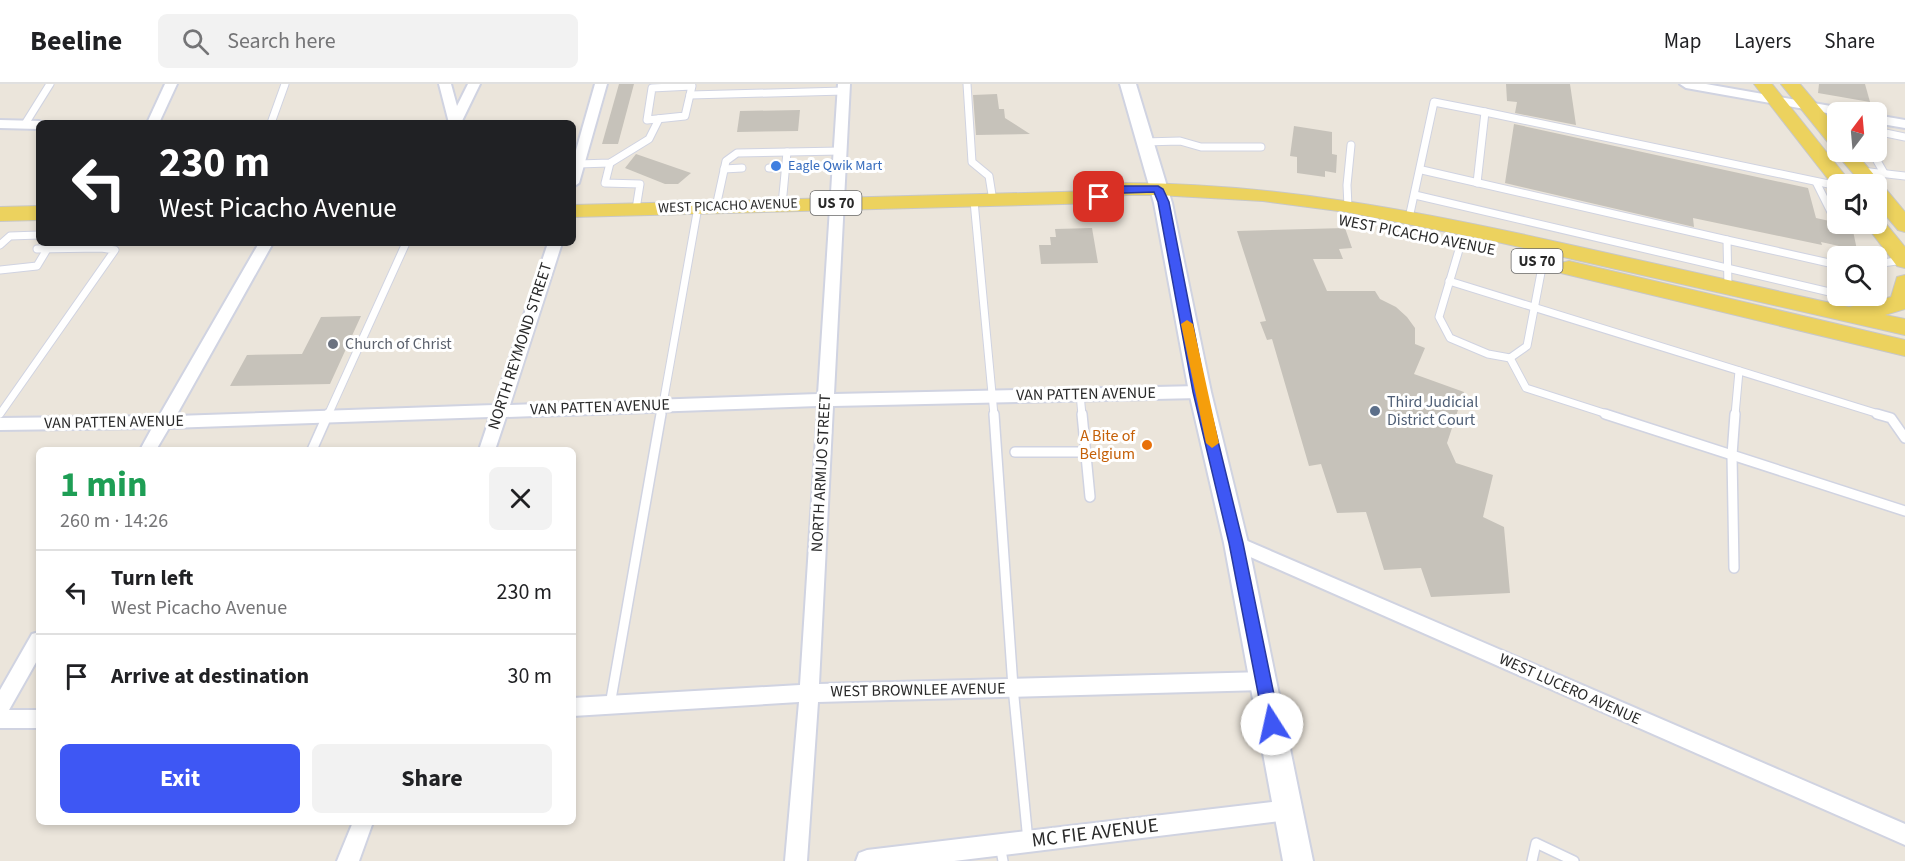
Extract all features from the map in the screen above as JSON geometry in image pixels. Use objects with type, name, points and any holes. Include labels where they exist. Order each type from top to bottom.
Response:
[{"type":"main road","points":[[1128,84],[1161,196],[1200,392],[1236,543],[1298,861]]},
{"type":"main road","points":[[1763,84],[1834,174]]},
{"type":"main road","points":[[1791,84],[1802,105],[1827,131]]},
{"type":"main road","points":[[1855,162],[1868,174]]},
{"type":"main road","name":"WEST PICACHO AVENUE","points":[[576,211],[1099,197],[1122,204],[1161,196],[1263,195],[1348,207],[1727,278],[1819,308],[1905,327]]},
{"type":"main road","name":"WEST PICACHO AVENUE","points":[[1161,196],[1328,217],[1461,243],[1905,348]]},
{"type":"main road","points":[[1887,199],[1905,225]]},
{"type":"main road","points":[[3,215],[36,213]]},
{"type":"main road","points":[[1819,308],[1867,312],[1901,302],[1905,267],[1882,234]]},
{"type":"street","points":[[154,120],[171,84]]},
{"type":"street","points":[[444,84],[454,120]]},
{"type":"street","points":[[456,120],[474,84]]},
{"type":"street","points":[[576,172],[601,84]]},
{"type":"street","points":[[1686,84],[1827,109]]},
{"type":"street","name":"NORTH ARMIJO STREET","points":[[796,861],[809,693],[844,88]]},
{"type":"street","points":[[1887,121],[1905,124]]},
{"type":"street","points":[[0,124],[36,125]]},
{"type":"street","points":[[150,447],[264,246]]},
{"type":"street","name":"NORTH REYMOND STREET","points":[[487,447],[554,246]]},
{"type":"street","name":"VAN PATTEN AVENUE","points":[[0,424],[164,422],[825,400],[1200,392]]},
{"type":"street","name":"WEST LUCERO AVENUE","points":[[1236,543],[1905,835]]},
{"type":"street","points":[[36,645],[1,707],[36,718]]},
{"type":"street","name":"WEST BROWNLEE AVENUE","points":[[576,707],[809,693],[1264,681]]},
{"type":"street","name":"MC FIE AVENUE","points":[[867,861],[1002,853],[1029,841],[1288,810]]},
{"type":"street","points":[[348,861],[362,825]]},
{"type":"lane","points":[[26,124],[50,84]]},
{"type":"lane","points":[[272,120],[285,84]]},
{"type":"lane","points":[[967,84],[972,162],[988,176],[983,201],[993,396],[1013,687],[1029,841]]},
{"type":"lane","points":[[692,86],[690,95],[685,117],[647,120],[652,88],[692,86]]},
{"type":"lane","points":[[690,95],[844,88]]},
{"type":"lane","points":[[1409,218],[1422,170],[1434,102],[1827,184]]},
{"type":"lane","points":[[1477,183],[1485,112]]},
{"type":"lane","points":[[578,164],[610,163],[649,139],[659,119]]},
{"type":"lane","points":[[1887,134],[1905,137]]},
{"type":"lane","points":[[1144,142],[1180,141],[1201,147],[1261,147]]},
{"type":"lane","points":[[1348,207],[1347,185],[1351,145]]},
{"type":"lane","points":[[610,705],[662,405],[707,207],[726,162],[736,153],[841,151]]},
{"type":"lane","points":[[782,205],[787,152]]},
{"type":"lane","points":[[610,163],[605,183],[640,184],[636,209]]},
{"type":"lane","points":[[724,169],[742,168]]},
{"type":"lane","points":[[769,168],[786,168]]},
{"type":"lane","points":[[1422,170],[1827,263]]},
{"type":"lane","points":[[1887,178],[1905,176]]},
{"type":"lane","points":[[1816,182],[1827,204]]},
{"type":"lane","points":[[1415,195],[1727,278],[1827,292]]},
{"type":"lane","points":[[1,250],[10,236],[36,234]]},
{"type":"lane","points":[[1727,240],[1727,278]]},
{"type":"lane","points":[[1461,243],[1439,317],[1450,338],[1488,354],[1510,358],[1527,346],[1543,262]]},
{"type":"lane","points":[[37,249],[49,246]]},
{"type":"lane","points":[[0,270],[37,266],[49,246]]},
{"type":"lane","points":[[0,414],[115,250],[105,246]]},
{"type":"lane","points":[[313,447],[405,246]]},
{"type":"lane","points":[[1887,265],[1905,267]]},
{"type":"lane","points":[[1449,281],[1891,418],[1905,438]]},
{"type":"lane","points":[[1510,358],[1526,388],[1905,511]]},
{"type":"lane","points":[[1734,568],[1732,455],[1739,371]]},
{"type":"lane","points":[[1080,394],[1090,497]]},
{"type":"lane","points":[[1015,452],[1086,452]]},
{"type":"lane","points":[[1532,861],[1536,843],[1574,861]]},
{"type":"building","points":[[619,84],[634,84],[618,144],[602,144]]},
{"type":"building","points":[[1506,84],[1570,84],[1576,125],[1515,113],[1517,102],[1507,101]]},
{"type":"building","points":[[1819,84],[1865,84],[1870,102],[1818,93]]},
{"type":"building","points":[[997,94],[999,109],[1004,109],[1005,118],[1030,134],[976,135],[973,95]]},
{"type":"building","points":[[800,110],[798,131],[737,132],[740,111]]},
{"type":"building","points":[[1514,124],[1808,188],[1816,218],[1827,220],[1827,234],[1854,234],[1856,246],[1839,246],[1821,242],[1822,245],[1693,218],[1694,227],[1505,183]]},
{"type":"building","points":[[1294,126],[1332,132],[1332,154],[1337,155],[1336,173],[1325,171],[1325,177],[1297,173],[1297,157],[1290,156]]},
{"type":"building","points":[[636,154],[691,173],[678,184],[665,184],[625,168]]},
{"type":"building","points":[[1092,228],[1098,263],[1041,264],[1039,245],[1051,245],[1050,237],[1056,237],[1055,229]]},
{"type":"building","name":"Third Judicial District Court","points":[[1345,228],[1352,248],[1339,249],[1343,259],[1313,259],[1327,291],[1375,291],[1380,299],[1396,307],[1407,317],[1415,328],[1415,344],[1425,348],[1414,374],[1464,392],[1447,443],[1456,463],[1493,475],[1483,517],[1504,527],[1510,593],[1431,597],[1421,568],[1384,570],[1366,512],[1337,513],[1321,464],[1309,466],[1272,339],[1267,340],[1260,322],[1266,321],[1237,231]]},
{"type":"building","name":"Church of Christ","points":[[361,316],[330,384],[230,386],[247,355],[302,354],[321,317]]},
{"type":"slow traffic","points":[[1187,324],[1212,443]]},
{"type":"place","name":"Eagle Qwik Mart","points":[[776,166]]},
{"type":"place","name":"Church of Christ","points":[[333,344]]},
{"type":"place","name":"Third Judicial District Court","points":[[1375,411]]},
{"type":"place","name":"A Bite of Belgium","points":[[1147,445]]},
{"type":"route","points":[[1099,197],[1123,189],[1158,189],[1163,202],[1200,392],[1236,543],[1272,724]]}]
